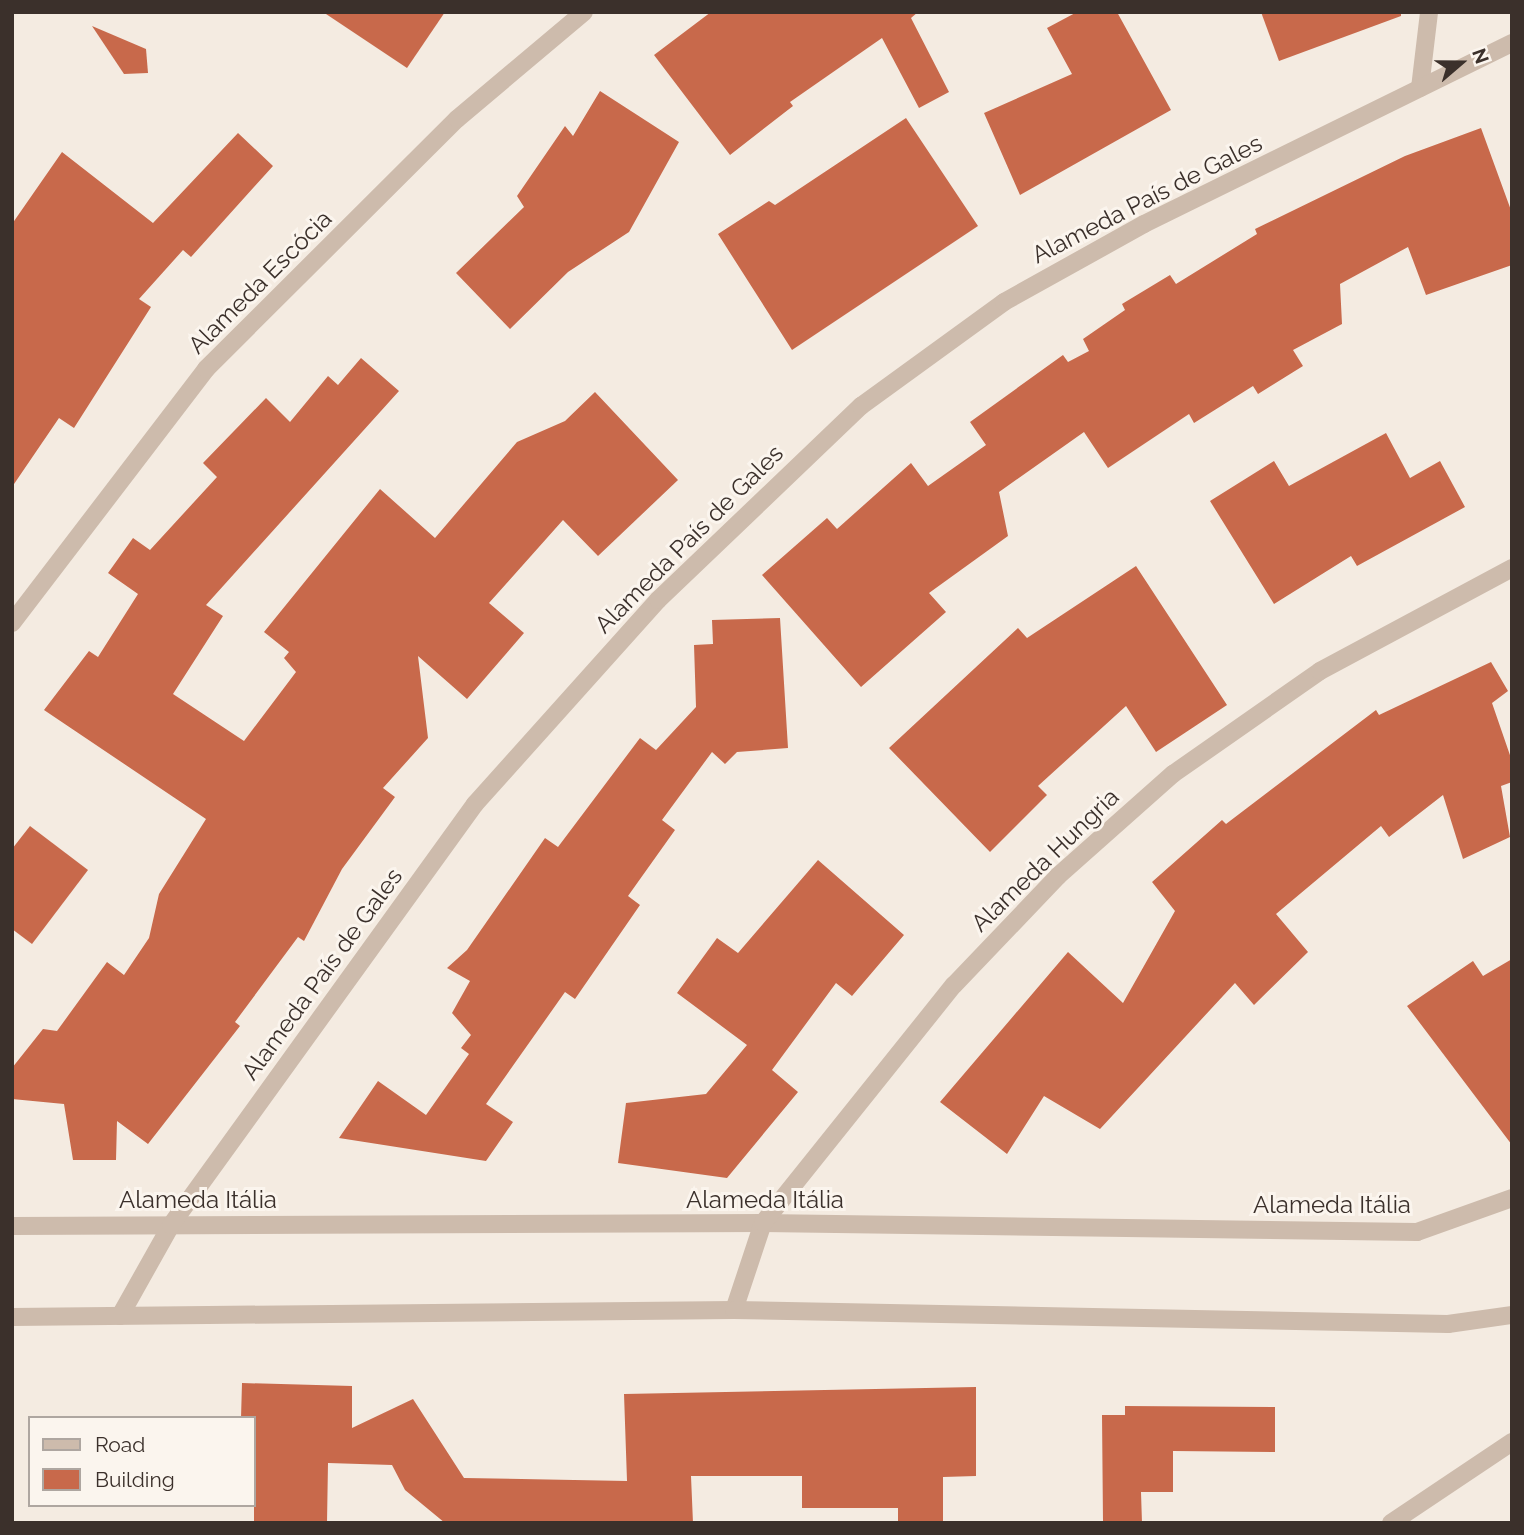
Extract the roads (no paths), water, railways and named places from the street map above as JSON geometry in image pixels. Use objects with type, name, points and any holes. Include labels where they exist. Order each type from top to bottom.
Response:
[{"type":"street","name":"Alameda Escócia","points":[[12,623],[206,369],[457,119],[584,12]]},
{"type":"street","points":[[1420,88],[1429,12]]},
{"type":"street","name":"Alameda País de Gales","points":[[120,1316],[171,1225],[475,804],[657,600],[861,406],[1004,302],[1512,43]]},
{"type":"street","name":"Alameda Hungria","points":[[734,1310],[762,1223],[954,985],[1058,876],[1173,774],[1320,671],[1512,568]]},
{"type":"street","name":"Alameda Itália","points":[[12,1226],[762,1223],[1417,1232],[1512,1198]]},
{"type":"street","points":[[12,1317],[734,1310],[1164,1322],[1448,1324],[1512,1315]]},
{"type":"street","points":[[1391,1523],[1512,1442]]}]
